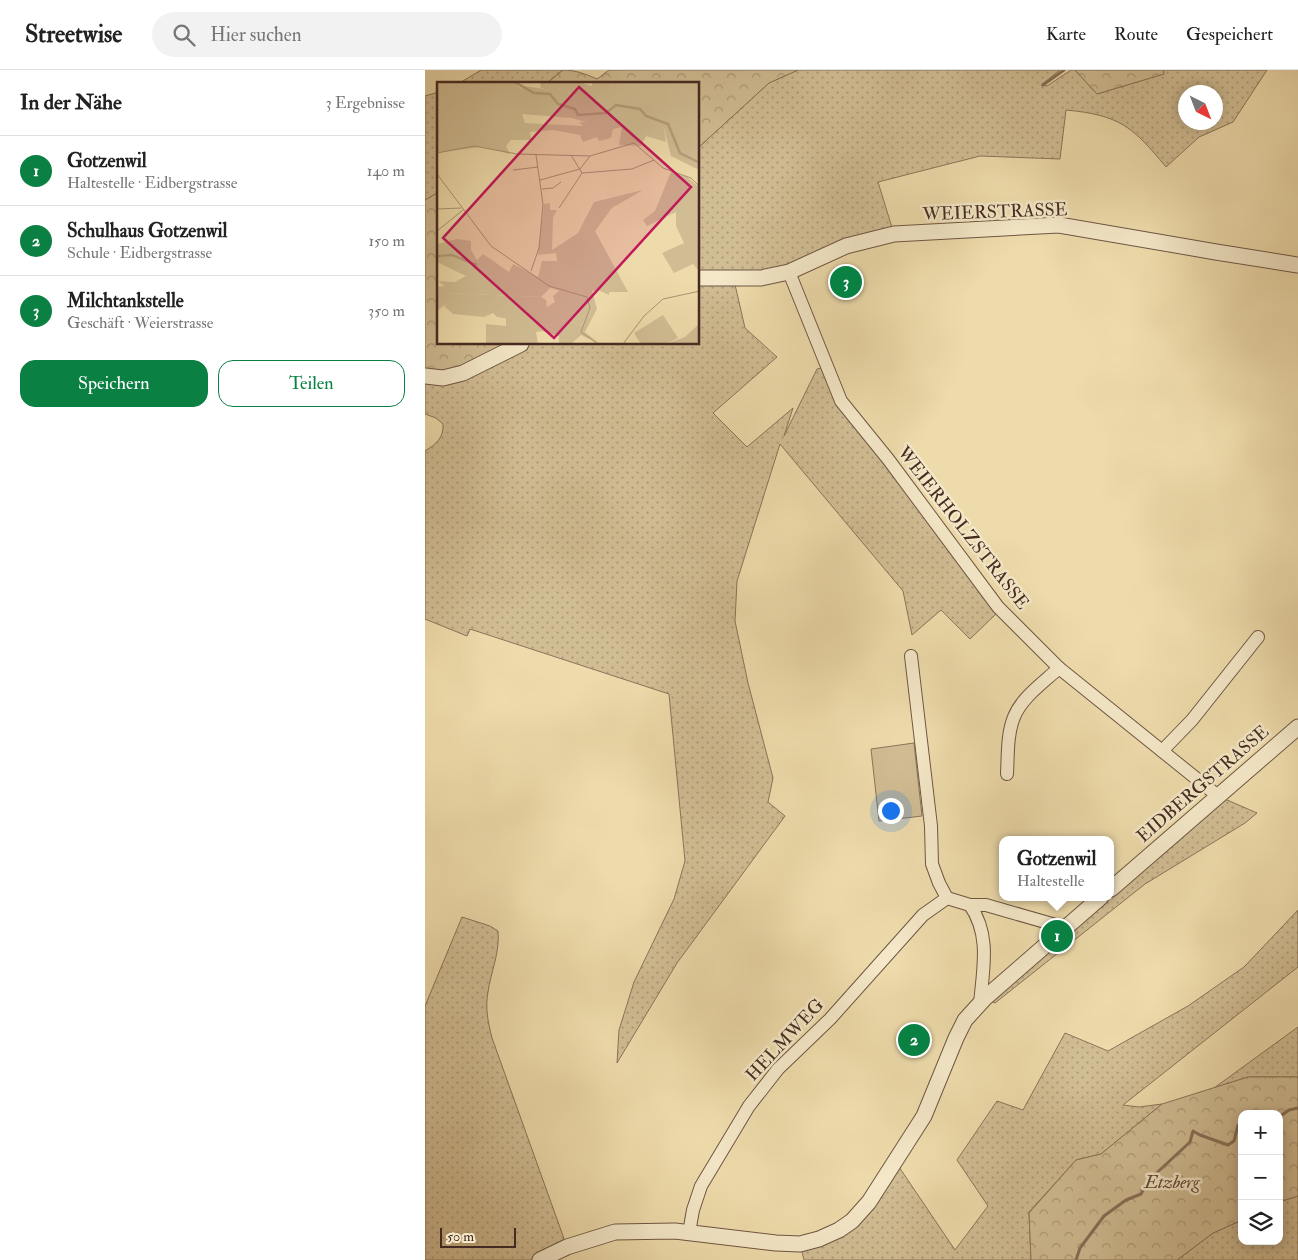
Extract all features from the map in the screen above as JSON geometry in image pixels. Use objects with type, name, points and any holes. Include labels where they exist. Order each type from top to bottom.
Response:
[{"type":"street","name":"WEIERSTRASSE","points":[[700,278],[761,278],[789,272],[846,246],[894,234],[1059,225],[1298,265]]},
{"type":"street","name":"WEIERHOLZSTRASSE","points":[[789,272],[841,401],[888,459],[998,607],[1059,668],[1219,796]]},
{"type":"street","points":[[425,376],[443,378],[463,373],[519,345]]},
{"type":"street","points":[[1162,751],[1192,720],[1258,637]]},
{"type":"street","points":[[911,656],[931,826],[932,864],[947,898],[970,905],[987,905],[1066,928]]},
{"type":"street","points":[[1007,774],[1009,736],[1015,716],[1026,699],[1059,668]]},
{"type":"street","name":"EIDBERGSTRASSE","points":[[1114,886],[1298,727]]},
{"type":"street","name":"HELMWEG","points":[[689,1233],[693,1210],[701,1186],[749,1106],[778,1069],[830,1019],[923,915],[947,898]]},
{"type":"street","points":[[540,1260],[567,1247],[615,1232],[675,1231],[800,1244],[819,1239],[839,1230],[852,1221],[869,1202],[924,1116],[965,1020],[979,1004],[1096,901]]},
{"type":"street","points":[[970,905],[978,917],[985,954],[979,1004]]},
{"type":"green space","points":[[481,70],[563,70],[548,82],[461,82]]},
{"type":"green space","points":[[563,70],[597,79],[609,70],[798,70],[769,83],[700,146],[700,82],[548,82]]},
{"type":"green space","points":[[798,70],[1060,70],[1041,85],[1047,86],[1071,70],[1075,70],[1097,94],[1163,74],[1163,70],[1267,70],[1233,122],[1223,126],[1223,85],[1178,85],[1178,130],[1215,130],[1199,137],[1166,167],[1144,142],[1124,125],[1100,115],[1066,110],[1060,159],[980,156],[878,182],[894,234],[786,269],[733,276],[745,328],[777,357],[713,413],[747,447],[793,408],[784,436],[817,369],[821,368],[996,614],[970,639],[941,610],[912,635],[903,591],[780,444],[737,581],[735,621],[748,683],[773,778],[768,802],[785,816],[677,963],[617,1063],[619,1030],[634,982],[674,899],[685,861],[669,694],[470,629],[467,636],[425,619],[425,451],[433,446],[441,437],[443,424],[436,418],[425,414],[425,376],[518,345],[700,345],[700,146],[769,83]]},
{"type":"green space","points":[[1075,70],[1163,70],[1164,74],[1097,94]]},
{"type":"green space","points":[[437,93],[437,193],[425,200],[425,96]]},
{"type":"green space","points":[[437,193],[437,345],[519,345],[482,364],[425,376],[425,200]]},
{"type":"green space","points":[[914,743],[922,816],[879,821],[871,749]]},
{"type":"green space","points":[[1218,796],[1257,813],[1245,823],[1145,884],[995,1003],[985,998],[1096,901],[1114,901],[1114,886]]},
{"type":"green space","points":[[1298,910],[1298,967],[1123,1105],[1139,1107],[1162,1104],[1101,1154],[1076,1160],[1029,1212],[1031,1260],[804,1260],[800,1244],[839,1230],[895,1161],[955,1250],[988,1206],[957,1160],[997,1101],[1023,1110],[1065,1033],[1108,1051],[1188,1006],[1244,967]]},
{"type":"green space","points":[[462,917],[490,926],[498,931],[497,954],[487,998],[489,1026],[567,1247],[540,1260],[425,1260],[425,1006]]},
{"type":"green space","points":[[1298,1027],[1298,1077],[1248,1077],[1214,1088]]},
{"type":"green space","name":"Etzberg","points":[[1248,1077],[1298,1077],[1298,1196],[1283,1201],[1283,1110],[1238,1110],[1238,1222],[1213,1233],[1177,1260],[1031,1260],[1029,1213],[1076,1160],[1101,1154],[1162,1104]]},
{"type":"green space","points":[[1298,1196],[1298,1260],[1177,1260],[1213,1233],[1238,1222],[1238,1245],[1283,1245],[1283,1201]]},
{"type":"waterway","points":[[1043,85],[1064,70]]},
{"type":"waterway","points":[[1283,1114],[1289,1110],[1298,1108]]},
{"type":"waterway","points":[[1076,1260],[1080,1248],[1104,1216],[1126,1200],[1141,1194],[1148,1181],[1190,1142],[1193,1131],[1228,1145],[1234,1141],[1238,1125]]},
{"type":"place","name":"Milchtankstelle","points":[[846,282]]},
{"type":"place","name":"Gotzenwil","points":[[1057,936]]},
{"type":"place","name":"Schulhaus Gotzenwil","points":[[914,1040]]}]
